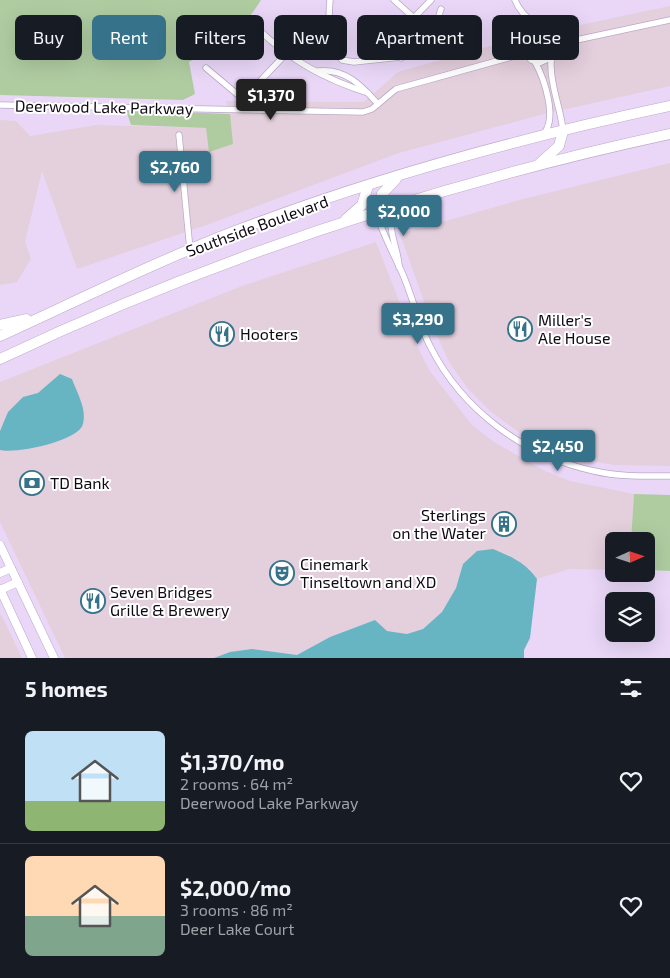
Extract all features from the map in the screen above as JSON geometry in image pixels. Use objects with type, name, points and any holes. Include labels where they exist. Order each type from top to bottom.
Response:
[{"type":"highway","name":"Southside Boulevard","points":[[0,336],[190,250],[239,230],[368,186],[540,136],[670,106]]},
{"type":"highway","points":[[537,166],[559,146],[563,130]]},
{"type":"highway","name":"Southside Boulevard","points":[[0,359],[74,324],[154,291],[334,226],[403,203],[537,166],[670,134]]},
{"type":"highway","points":[[376,212],[382,194],[399,177]]},
{"type":"highway","points":[[334,226],[349,217],[362,205],[368,186]]},
{"type":"highway","points":[[0,325],[46,315]]},
{"type":"main road","points":[[0,545],[54,658]]},
{"type":"main road","points":[[0,573],[11,568]]},
{"type":"main road","points":[[18,582],[0,590],[32,658]]},
{"type":"street","points":[[328,15],[330,0]]},
{"type":"street","points":[[394,0],[411,15]]},
{"type":"street","points":[[417,15],[431,0]]},
{"type":"street","points":[[515,0],[524,15]]},
{"type":"street","points":[[438,15],[440,9]]},
{"type":"street","points":[[579,39],[670,20]]},
{"type":"street","points":[[264,35],[274,44]]},
{"type":"street","points":[[206,68],[237,94],[247,94],[280,60]]},
{"type":"street","points":[[297,60],[318,72],[368,93]]},
{"type":"street","points":[[342,60],[354,62],[378,60]]},
{"type":"street","name":"Deerwood Lake Parkway","points":[[0,105],[352,112],[372,109],[396,89],[501,60]]},
{"type":"street","points":[[540,136],[548,128],[550,116],[541,75],[535,62],[546,60]]},
{"type":"street","points":[[550,60],[563,130]]},
{"type":"street","points":[[318,72],[328,70],[354,78],[378,104]]},
{"type":"street","points":[[340,82],[342,74]]},
{"type":"street","points":[[179,135],[190,250]]},
{"type":"street","points":[[399,267],[391,221],[393,213],[403,203]]},
{"type":"street","points":[[376,212],[390,252],[399,267],[422,328],[438,361],[471,403],[503,431],[539,453],[578,467],[611,474],[670,476]]},
{"type":"shaded area","points":[[0,0],[261,0],[251,15],[176,15],[176,60],[193,60],[189,62],[195,94],[183,100],[0,95]]},
{"type":"shaded area","points":[[670,6],[670,86],[544,114],[399,153],[212,223],[77,269],[42,171],[25,242],[31,259],[17,282],[0,285],[0,120],[16,121],[30,136],[96,125],[206,128],[210,151],[230,114],[226,101],[364,102],[398,72],[440,60],[482,60],[482,48],[492,45],[492,60],[579,60],[579,25]]},
{"type":"shaded area","points":[[126,110],[230,114],[233,144],[209,152],[206,128],[131,125]]},
{"type":"shaded area","points":[[670,163],[670,466],[614,465],[563,456],[524,436],[490,411],[468,389],[449,362],[433,327],[400,234],[523,199]]},
{"type":"shaded area","points":[[376,242],[414,339],[429,370],[472,425],[494,442],[543,470],[570,481],[634,494],[632,532],[605,532],[605,570],[569,569],[537,579],[529,568],[463,564],[456,588],[442,612],[423,629],[407,634],[387,631],[375,620],[330,637],[297,655],[252,649],[230,652],[214,658],[65,658],[0,522],[0,382],[242,286]]},
{"type":"shaded area","points":[[60,374],[72,379],[81,401],[84,418],[79,430],[71,436],[46,445],[19,450],[0,450],[0,431],[8,412],[23,397],[38,393]]},
{"type":"shaded area","points":[[634,494],[670,495],[670,571],[655,570],[655,532],[632,532]]},
{"type":"shaded area","points":[[493,549],[523,564],[537,579],[530,638],[524,650],[524,658],[214,658],[230,652],[252,649],[297,655],[330,637],[375,620],[387,631],[407,634],[423,629],[442,612],[456,588],[463,564],[477,551]]},
{"type":"shaded area","points":[[0,614],[2,616],[22,658],[0,658]]},
{"type":"place","name":"Miller's Ale House","points":[[520,329]]},
{"type":"place","name":"Hooters","points":[[222,334]]},
{"type":"place","name":"TD Bank","points":[[32,483]]},
{"type":"place","name":"Sterlings on the Water","points":[[504,524]]},
{"type":"place","name":"Cinemark Tinseltown and XD","points":[[282,573]]},
{"type":"place","name":"Seven Bridges Grille & Brewery","points":[[93,601]]}]
